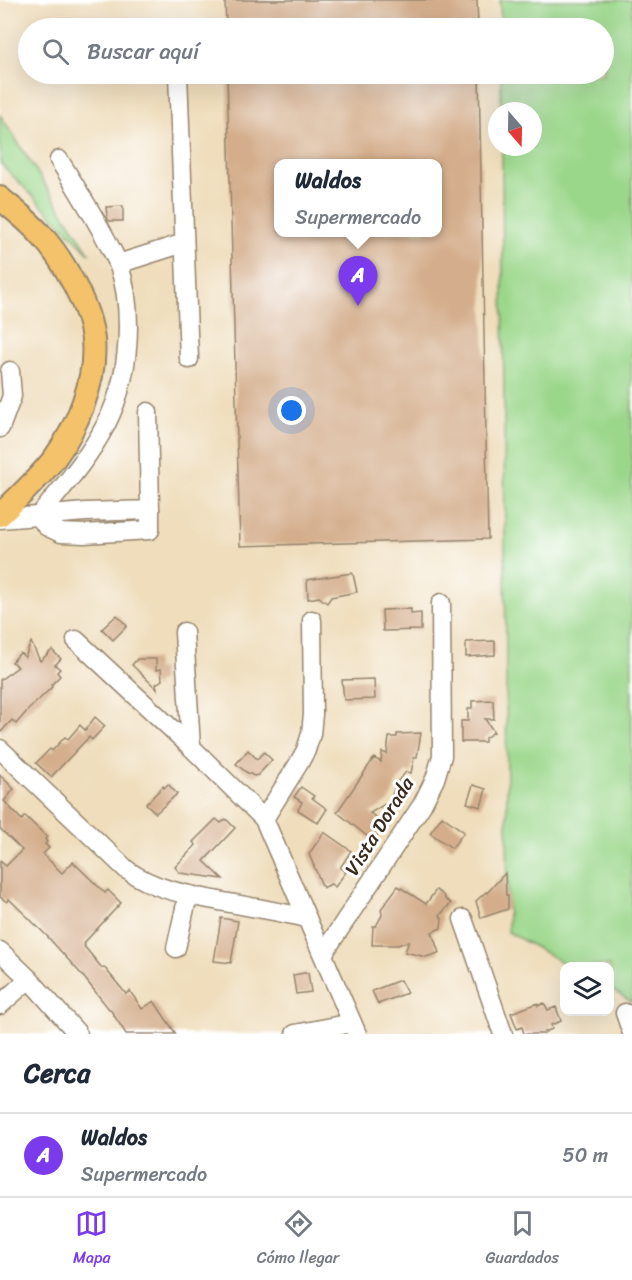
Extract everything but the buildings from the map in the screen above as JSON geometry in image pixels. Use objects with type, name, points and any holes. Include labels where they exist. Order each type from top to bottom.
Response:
[{"type":"main road","points":[[0,198],[41,235],[59,258],[86,309],[93,339],[91,373],[78,418],[54,458],[0,517]]},
{"type":"street","points":[[178,84],[189,359]]},
{"type":"street","points":[[39,516],[98,441],[118,396],[128,345],[128,316],[118,264],[96,221],[59,160]]},
{"type":"street","points":[[118,264],[184,243]]},
{"type":"street","points":[[0,428],[12,396],[10,371]]},
{"type":"street","points":[[0,517],[150,510],[148,412]]},
{"type":"street","name":"Vista Dorada","points":[[323,954],[422,805],[435,779],[442,756],[441,603]]},
{"type":"street","points":[[264,819],[299,763],[311,734],[313,714],[312,620]]},
{"type":"street","points":[[184,632],[191,747]]},
{"type":"street","points":[[76,640],[191,747],[264,819],[354,1028],[295,1034]]},
{"type":"street","points":[[0,749],[127,870],[141,879],[152,885],[188,895],[307,918]]},
{"type":"street","points":[[176,948],[188,895]]},
{"type":"street","points":[[463,919],[503,1034]]},
{"type":"street","points":[[0,951],[78,1034]]},
{"type":"street","points":[[0,1005],[28,979]]},
{"type":"street","points":[[625,1012],[632,1033]]},
{"type":"green space","points":[[500,0],[632,0],[632,1002],[614,991],[614,962],[562,962],[508,932],[502,156],[542,156],[542,102],[501,102],[501,84],[614,84],[614,18],[501,18]]},
{"type":"green space","points":[[0,115],[90,254],[0,163]]},
{"type":"place","name":"Waldos","points":[[358,306]]}]
